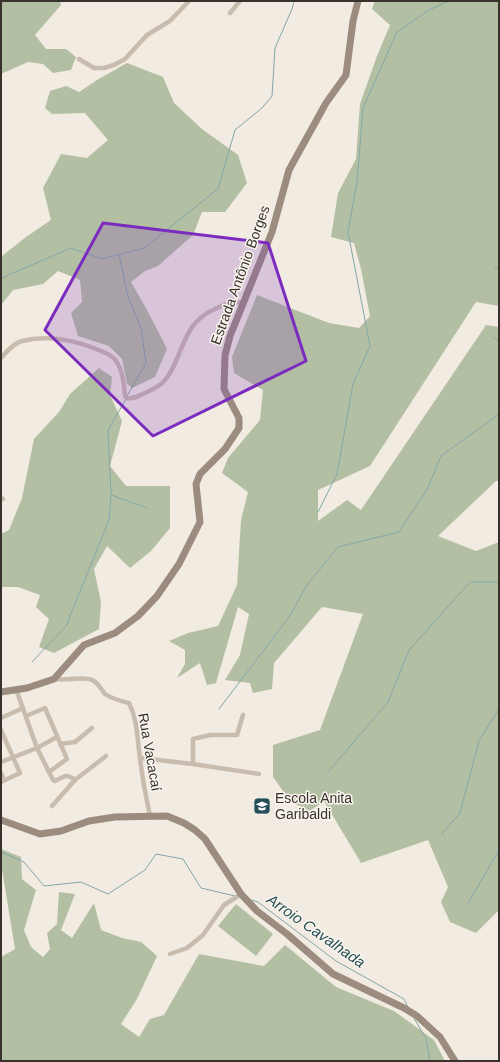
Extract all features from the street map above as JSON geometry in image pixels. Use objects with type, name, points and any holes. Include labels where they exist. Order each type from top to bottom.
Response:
[{"type":"street","points":[[79,59],[94,68],[104,68],[114,65],[125,59],[147,35],[170,21],[190,1]]},
{"type":"street","points":[[230,12],[240,1]]},
{"type":"street","name":"Estrada Antônio Borges","points":[[54,679],[84,645],[115,633],[138,616],[157,596],[179,564],[200,522],[196,484],[200,474],[225,449],[239,428],[239,418],[224,389],[225,355],[230,336],[272,232],[289,170],[326,103],[346,76],[353,21],[358,1]]},
{"type":"street","points":[[1,358],[15,344],[23,341],[47,338],[77,342],[105,352],[116,359],[124,380],[125,396],[128,398],[133,398],[159,386],[165,380],[171,372],[191,327],[200,317],[205,313],[229,302],[233,301],[244,303]]},
{"type":"street","name":"Rua Vacacaí","points":[[54,679],[62,680],[86,678],[93,680],[112,698],[129,703],[133,710],[137,726],[140,758],[150,816]]},
{"type":"street","points":[[1,692],[33,686],[54,679]]},
{"type":"street","points":[[16,689],[37,748],[54,781],[67,775],[75,780]]},
{"type":"street","points":[[1,718],[23,708]]},
{"type":"street","points":[[26,716],[45,708],[67,759],[49,772]]},
{"type":"street","points":[[193,764],[193,739],[210,735],[237,735],[242,715]]},
{"type":"street","points":[[60,744],[75,742],[92,728]]},
{"type":"street","points":[[1,730],[20,773],[3,781],[1,773]]},
{"type":"street","points":[[1,762],[37,748],[57,737]]},
{"type":"street","points":[[52,806],[75,780],[106,756]]},
{"type":"street","points":[[140,758],[260,774]]},
{"type":"street","points":[[1,820],[40,834],[61,831],[89,821],[115,817],[167,816],[176,819],[195,830],[204,839],[244,897],[257,911],[333,974],[404,1008],[417,1016],[440,1037],[455,1061]]},
{"type":"street","points":[[170,954],[187,948],[203,935],[224,905],[244,897]]},
{"type":"highlighted area","points":[[103,223],[268,243],[306,361],[153,436],[45,330]]},
{"type":"green space","points":[[1,1],[60,1],[61,5],[35,35],[46,49],[66,49],[76,57],[71,70],[53,73],[43,64],[28,62],[1,74]]},
{"type":"green space","points":[[375,1],[499,1],[499,306],[476,302],[370,466],[318,490],[318,521],[347,500],[361,510],[486,325],[499,327],[499,481],[496,481],[438,536],[476,551],[499,542],[499,910],[476,933],[450,922],[441,902],[448,887],[428,840],[361,863],[324,801],[310,811],[291,802],[273,777],[273,745],[320,730],[363,614],[322,607],[274,663],[272,689],[253,693],[250,683],[225,680],[240,655],[249,614],[238,607],[216,683],[207,685],[200,663],[177,678],[185,664],[185,650],[169,641],[188,633],[218,626],[237,585],[241,520],[248,492],[222,473],[228,458],[260,420],[263,390],[234,373],[232,357],[257,295],[329,323],[359,328],[370,316],[361,269],[354,243],[331,237],[338,193],[356,159],[360,104],[390,25],[372,9]]},
{"type":"green space","points":[[127,63],[163,77],[174,103],[202,129],[238,155],[247,183],[225,212],[202,212],[193,235],[158,266],[145,271],[131,282],[167,349],[155,377],[132,388],[127,384],[122,359],[109,346],[78,336],[71,313],[82,302],[80,280],[58,271],[43,284],[13,290],[1,305],[1,255],[2,256],[51,220],[43,188],[61,154],[87,158],[108,140],[85,113],[52,114],[45,108],[50,91],[66,86],[79,92]]},
{"type":"green space","points":[[99,368],[112,377],[110,395],[122,421],[110,466],[126,486],[170,486],[170,528],[151,551],[130,568],[107,546],[94,569],[101,602],[99,629],[54,653],[39,647],[49,619],[36,607],[40,595],[18,587],[1,587],[1,534],[9,530],[22,498],[34,439],[59,412],[70,394]]},
{"type":"green space","points":[[1,849],[21,857],[22,879],[36,890],[24,930],[31,947],[43,957],[50,949],[47,933],[57,924],[59,892],[75,894],[61,930],[72,938],[94,903],[101,930],[122,938],[141,942],[157,956],[137,999],[121,1024],[139,1037],[150,1019],[164,1015],[199,954],[264,966],[285,945],[336,987],[394,1011],[434,1040],[445,1061],[1,1061],[1,957],[15,949],[1,869]]},
{"type":"green space","points":[[236,904],[273,934],[256,956],[218,926]]},
{"type":"waterway","points":[[1,279],[71,248],[102,259],[144,248],[218,189],[235,130],[262,108],[272,96],[275,48],[294,1]]},
{"type":"waterway","points":[[318,512],[337,474],[353,384],[370,346],[348,232],[357,182],[363,108],[397,32],[429,10],[449,1]]},
{"type":"waterway","points":[[119,254],[128,297],[141,328],[146,363],[127,396]]},
{"type":"waterway","points":[[495,268],[499,267]]},
{"type":"waterway","points":[[493,337],[499,341]]},
{"type":"waterway","points":[[32,662],[66,626],[109,520],[111,495],[108,430],[126,399]]},
{"type":"waterway","points":[[219,709],[289,617],[307,585],[338,547],[399,532],[427,490],[441,456],[499,414]]},
{"type":"waterway","points":[[111,495],[147,508]]},
{"type":"waterway","points":[[328,772],[388,702],[409,650],[470,582],[499,582]]},
{"type":"waterway","points":[[442,834],[460,813],[479,741],[499,709]]},
{"type":"waterway","points":[[468,903],[499,850]]},
{"type":"waterway","name":"Arroio Cavalhada","points":[[1,852],[24,862],[44,886],[81,882],[108,894],[145,870],[156,854],[183,859],[201,888],[235,896]]},
{"type":"waterway","name":"Arroio Cavalhada","points":[[252,900],[258,902],[336,961],[404,999],[408,1007]]},
{"type":"waterway","name":"Arroio Cavalhada","points":[[414,1018],[426,1039],[430,1061]]},
{"type":"place","name":"Escola Anita Garibaldi","points":[[262,806]]}]
